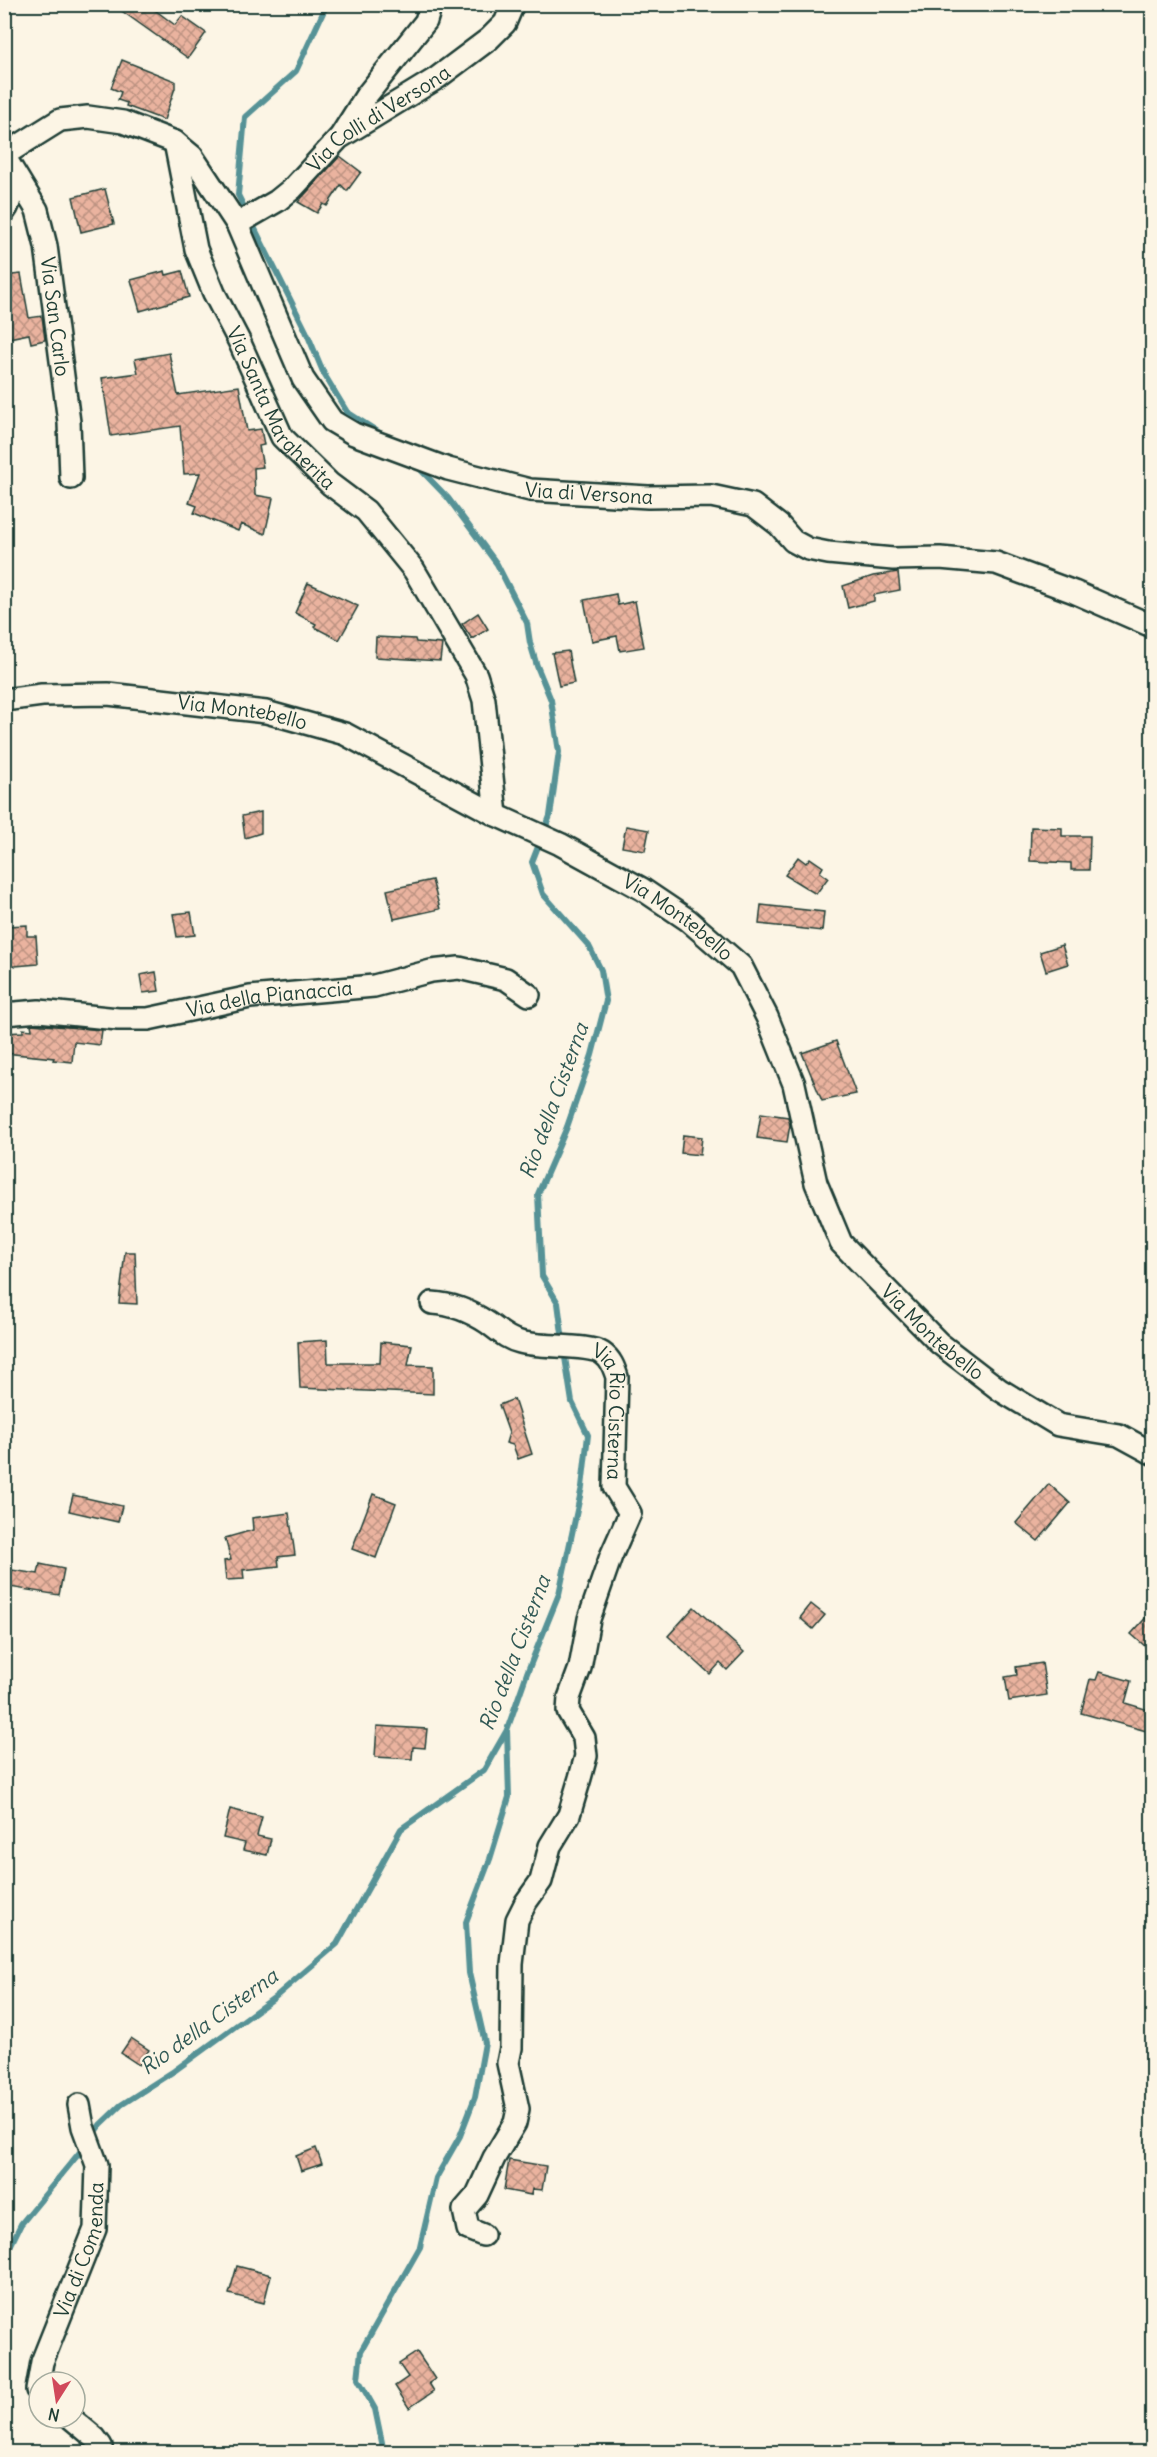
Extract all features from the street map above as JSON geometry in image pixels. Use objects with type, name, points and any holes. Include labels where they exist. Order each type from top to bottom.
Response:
[{"type":"street","points":[[339,138],[366,96],[426,21],[431,4]]},
{"type":"street","name":"Via Colli di Versona","points":[[248,219],[293,188],[339,138],[437,78],[489,39],[506,23],[513,4]]},
{"type":"street","points":[[4,212],[8,207],[13,185],[6,159],[60,120],[88,117],[123,122],[176,142]]},
{"type":"street","name":"Via di Versona","points":[[176,142],[192,156],[248,219],[303,379],[332,421],[354,434],[448,469],[530,490],[648,497],[711,496],[753,505],[779,525],[793,541],[808,549],[893,559],[940,558],[996,563],[1074,592],[1152,626]]},
{"type":"street","name":"Via Santa Margherita","points":[[176,142],[196,249],[214,293],[239,341],[282,437],[323,477],[373,519],[414,570],[476,675],[484,700],[496,815]]},
{"type":"street","name":"Via San Carlo","points":[[6,159],[37,210],[46,246],[69,422],[70,478]]},
{"type":"street","name":"Via Montebello","points":[[4,700],[42,695],[108,694],[266,712],[345,734],[496,815],[560,844],[642,889],[688,920],[741,966],[767,1017],[794,1084],[816,1183],[840,1243],[939,1343],[1010,1396],[1058,1425],[1119,1434],[1152,1453]]},
{"type":"street","name":"Via della Pianaccia","points":[[4,1014],[39,1011],[118,1019],[148,1019],[250,997],[374,986],[431,971],[459,968],[506,979],[529,995]]},
{"type":"street","name":"Via Rio Cisterna","points":[[432,1303],[449,1304],[468,1311],[507,1338],[548,1348],[591,1349],[602,1353],[611,1363],[617,1377],[614,1486],[630,1513],[611,1556],[589,1619],[580,1668],[569,1698],[568,1711],[584,1738],[586,1756],[580,1778],[568,1815],[550,1846],[541,1881],[517,1920],[512,1964],[511,2048],[508,2063],[518,2109],[515,2123],[494,2158],[477,2195],[464,2210],[468,2229],[483,2235]]},
{"type":"street","name":"Via di Comenda","points":[[41,2370],[95,2229],[97,2165],[83,2127],[79,2105]]},
{"type":"street","points":[[85,2430],[105,2450]]},
{"type":"building","points":[[112,4],[147,4],[175,25],[182,16],[206,33],[188,58]]},
{"type":"building","points":[[122,60],[175,81],[175,88],[164,120],[126,106],[127,103],[118,100],[121,92],[111,88]]},
{"type":"building","points":[[340,156],[361,172],[347,191],[341,185],[327,206],[323,204],[317,213],[298,202]]},
{"type":"building","points":[[105,189],[114,224],[81,232],[73,197]]},
{"type":"building","points":[[165,271],[166,275],[182,271],[189,297],[140,311],[131,280]]},
{"type":"building","points":[[21,274],[29,318],[42,316],[45,340],[31,343],[29,334],[4,339],[4,276]]},
{"type":"building","points":[[169,353],[178,395],[239,386],[247,431],[261,429],[264,445],[259,446],[263,467],[254,468],[255,495],[273,498],[265,534],[241,524],[238,531],[194,513],[197,506],[189,503],[200,473],[184,474],[180,426],[111,436],[102,378],[138,373],[135,359]]},
{"type":"building","points":[[898,572],[900,590],[874,595],[874,601],[848,608],[843,586],[873,576]]},
{"type":"building","points":[[308,583],[358,606],[339,640],[314,627],[316,624],[295,613]]},
{"type":"building","points":[[616,594],[618,605],[635,601],[644,647],[620,651],[617,636],[592,641],[584,600]]},
{"type":"building","points":[[478,613],[488,629],[472,639],[462,624]]},
{"type":"building","points":[[376,637],[415,639],[416,642],[442,644],[440,661],[375,657]]},
{"type":"building","points":[[568,651],[574,683],[559,686],[552,653]]},
{"type":"building","points":[[261,812],[261,833],[245,838],[242,816]]},
{"type":"building","points":[[626,826],[649,830],[645,851],[622,847]]},
{"type":"building","points":[[1031,827],[1062,828],[1062,836],[1090,836],[1089,870],[1071,870],[1071,863],[1030,861]]},
{"type":"building","points":[[798,857],[806,863],[810,858],[823,867],[820,872],[828,878],[816,894],[785,875]]},
{"type":"building","points":[[432,880],[440,909],[394,919],[387,890]]},
{"type":"building","points":[[761,905],[824,912],[822,931],[759,924]]},
{"type":"building","points":[[191,912],[195,935],[177,937],[173,914]]},
{"type":"building","points":[[27,925],[27,936],[36,936],[38,964],[4,967],[6,926]]},
{"type":"building","points":[[1062,945],[1068,964],[1046,971],[1040,952]]},
{"type":"building","points":[[156,972],[159,991],[143,993],[140,975]]},
{"type":"building","points":[[31,1024],[102,1030],[100,1045],[74,1042],[72,1062],[4,1053],[4,1033],[23,1032],[23,1029],[32,1030]]},
{"type":"building","points":[[836,1041],[856,1094],[822,1101],[802,1053]]},
{"type":"building","points":[[761,1113],[788,1117],[790,1125],[787,1142],[757,1138]]},
{"type":"building","points":[[683,1135],[702,1137],[700,1155],[681,1153]]},
{"type":"building","points":[[125,1252],[135,1252],[137,1304],[119,1303]]},
{"type":"building","points":[[327,1340],[328,1363],[380,1363],[381,1342],[412,1345],[408,1365],[433,1366],[433,1394],[300,1388],[298,1342]]},
{"type":"building","points":[[514,1399],[532,1454],[518,1459],[513,1445],[506,1443],[509,1433],[499,1405]]},
{"type":"building","points":[[1049,1484],[1070,1503],[1038,1541],[1016,1523]]},
{"type":"building","points":[[373,1494],[396,1503],[376,1558],[352,1549]]},
{"type":"building","points":[[73,1495],[122,1506],[118,1522],[69,1511]]},
{"type":"building","points":[[289,1513],[295,1555],[278,1557],[279,1566],[243,1570],[244,1579],[226,1580],[224,1561],[231,1560],[225,1538],[253,1530],[252,1518]]},
{"type":"building","points":[[40,1564],[64,1569],[59,1595],[9,1587],[12,1570],[38,1574]]},
{"type":"building","points":[[811,1604],[825,1615],[813,1629],[800,1618]]},
{"type":"building","points":[[694,1607],[744,1652],[727,1670],[720,1663],[710,1674],[668,1636]]},
{"type":"building","points":[[1152,1611],[1152,1652],[1131,1634]]},
{"type":"building","points":[[1042,1663],[1047,1695],[1009,1701],[1005,1677],[1017,1675],[1016,1667]]},
{"type":"building","points":[[1099,1672],[1131,1681],[1125,1703],[1152,1711],[1150,1732],[1081,1713],[1090,1679],[1096,1680]]},
{"type":"building","points":[[377,1726],[427,1729],[425,1748],[413,1747],[412,1759],[375,1757]]},
{"type":"building","points":[[230,1809],[262,1817],[257,1836],[271,1839],[267,1855],[243,1850],[245,1843],[223,1838]]},
{"type":"building","points":[[131,2038],[149,2050],[139,2065],[121,2053]]},
{"type":"building","points":[[316,2148],[322,2164],[301,2171],[296,2156]]},
{"type":"building","points":[[509,2160],[546,2166],[542,2190],[532,2189],[531,2195],[504,2190]]},
{"type":"building","points":[[237,2266],[271,2275],[264,2303],[229,2294]]},
{"type":"building","points":[[417,2352],[435,2379],[429,2383],[434,2391],[409,2408],[395,2386],[408,2377],[399,2364]]},
{"type":"waterway","points":[[327,4],[296,71],[245,117],[238,195],[306,331],[324,374],[347,412],[383,435]]},
{"type":"waterway","name":"Rio della Cisterna","points":[[417,466],[448,498],[497,564],[527,623],[537,666],[551,700],[559,752],[550,816],[532,862],[543,894],[589,946],[601,970],[606,1001],[592,1055],[567,1127],[538,1194],[542,1276],[558,1303],[563,1341]]},
{"type":"waterway","name":"Rio della Cisterna","points":[[91,2137],[121,2105],[174,2071],[274,1998],[337,1944],[401,1829],[484,1770],[507,1730],[559,1594],[582,1487],[588,1435],[572,1402],[564,1351]]},
{"type":"waterway","points":[[384,2452],[375,2409],[358,2379],[361,2351],[420,2247],[436,2178],[460,2136],[475,2097],[485,2043],[469,1973],[466,1922],[490,1859],[509,1797],[507,1730]]},
{"type":"waterway","name":"Rio della Cisterna","points":[[4,2259],[21,2224],[85,2146]]}]
